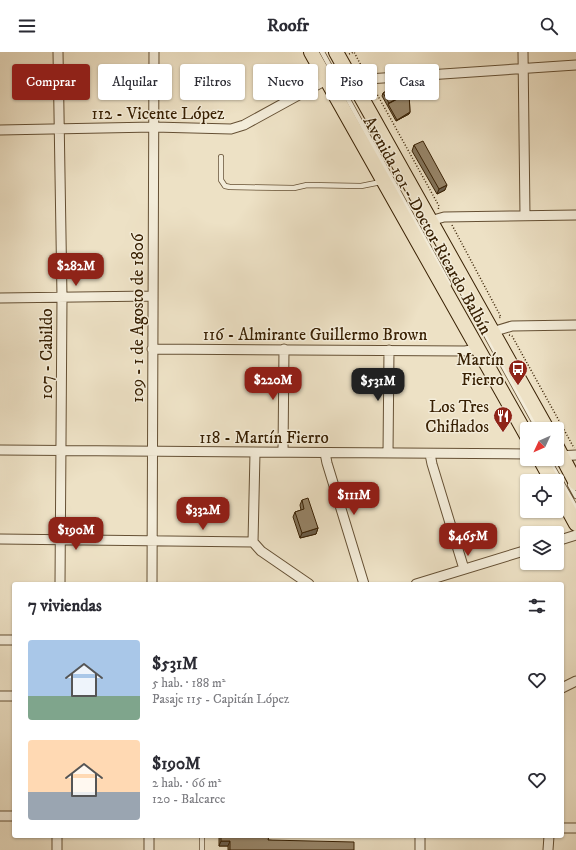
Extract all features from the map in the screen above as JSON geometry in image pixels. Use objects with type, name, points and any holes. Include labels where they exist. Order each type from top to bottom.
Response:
[{"type":"main road","name":"Avenida 101 - Doctor Ricardo Balbín","points":[[311,52],[328,64]]},
{"type":"main road","name":"Avenida 101 - Doctor Ricardo Balbín","points":[[351,100],[383,182],[520,424]]},
{"type":"main road","name":"Avenida 101 - Doctor Ricardo Balbín","points":[[356,100],[430,221],[543,422]]},
{"type":"main road","points":[[562,466],[571,481]]},
{"type":"main road","points":[[564,503],[576,524]]},
{"type":"street","name":"107 - Cabildo","points":[[58,52],[62,297],[60,582]]},
{"type":"street","name":"109 - 1 de Agosto de 1806","points":[[152,582],[154,52]]},
{"type":"street","points":[[523,52],[526,215]]},
{"type":"street","name":"112 - Vicente López","points":[[377,78],[576,65]]},
{"type":"street","name":"112 - Vicente López","points":[[0,130],[154,127],[237,128],[326,80]]},
{"type":"street","points":[[430,221],[444,217],[576,215]]},
{"type":"street","points":[[0,298],[153,296]]},
{"type":"street","points":[[492,332],[512,326],[576,325]]},
{"type":"street","name":"116 - Almirante Guillermo Brown","points":[[152,349],[465,351],[477,349]]},
{"type":"street","points":[[283,452],[284,349]]},
{"type":"street","points":[[388,453],[389,350]]},
{"type":"street","name":"118 - Martín Fierro","points":[[0,450],[520,454]]},
{"type":"street","points":[[253,542],[255,453]]},
{"type":"street","points":[[325,453],[363,582]]},
{"type":"street","points":[[430,454],[464,569]]},
{"type":"street","points":[[564,456],[576,455]]},
{"type":"street","points":[[564,539],[576,535]]},
{"type":"street","points":[[0,539],[253,542],[261,550],[306,582]]},
{"type":"street","points":[[422,582],[520,552]]},
{"type":"street","points":[[0,640],[12,640]]},
{"type":"street","points":[[564,687],[576,681]]},
{"type":"street","points":[[0,696],[12,696]]},
{"type":"street","points":[[0,816],[12,816]]},
{"type":"street","points":[[564,828],[576,828]]},
{"type":"street","points":[[57,838],[57,850]]},
{"type":"street","points":[[149,838],[149,850]]},
{"type":"street","points":[[420,838],[420,850]]},
{"type":"street","points":[[548,850],[549,838]]},
{"type":"lane","points":[[322,52],[332,64]]},
{"type":"lane","points":[[354,100],[453,290]]},
{"type":"lane","points":[[221,157],[220,180],[225,186],[230,187],[294,188],[307,185],[361,186],[383,182]]},
{"type":"lane","points":[[458,284],[534,422]]},
{"type":"lane","points":[[560,466],[576,508]]},
{"type":"lane","points":[[571,481],[576,496]]},
{"type":"lane","points":[[202,838],[202,850]]},
{"type":"path","points":[[564,429],[575,448],[576,455]]},
{"type":"building","points":[[387,100],[394,100],[389,103]]},
{"type":"building","points":[[396,100],[409,100],[410,112],[397,120],[388,104]]},
{"type":"building","points":[[423,141],[447,185],[439,189],[414,145]]},
{"type":"building","points":[[308,498],[318,528],[302,533],[295,512],[304,509],[302,500]]},
{"type":"building","points":[[221,838],[268,838],[268,840],[354,842],[354,850],[230,850],[230,841],[221,841]]},
{"type":"place","name":"Martín Fierro","points":[[518,386]]},
{"type":"place","name":"Los Tres Chiflados","points":[[503,433]]}]
